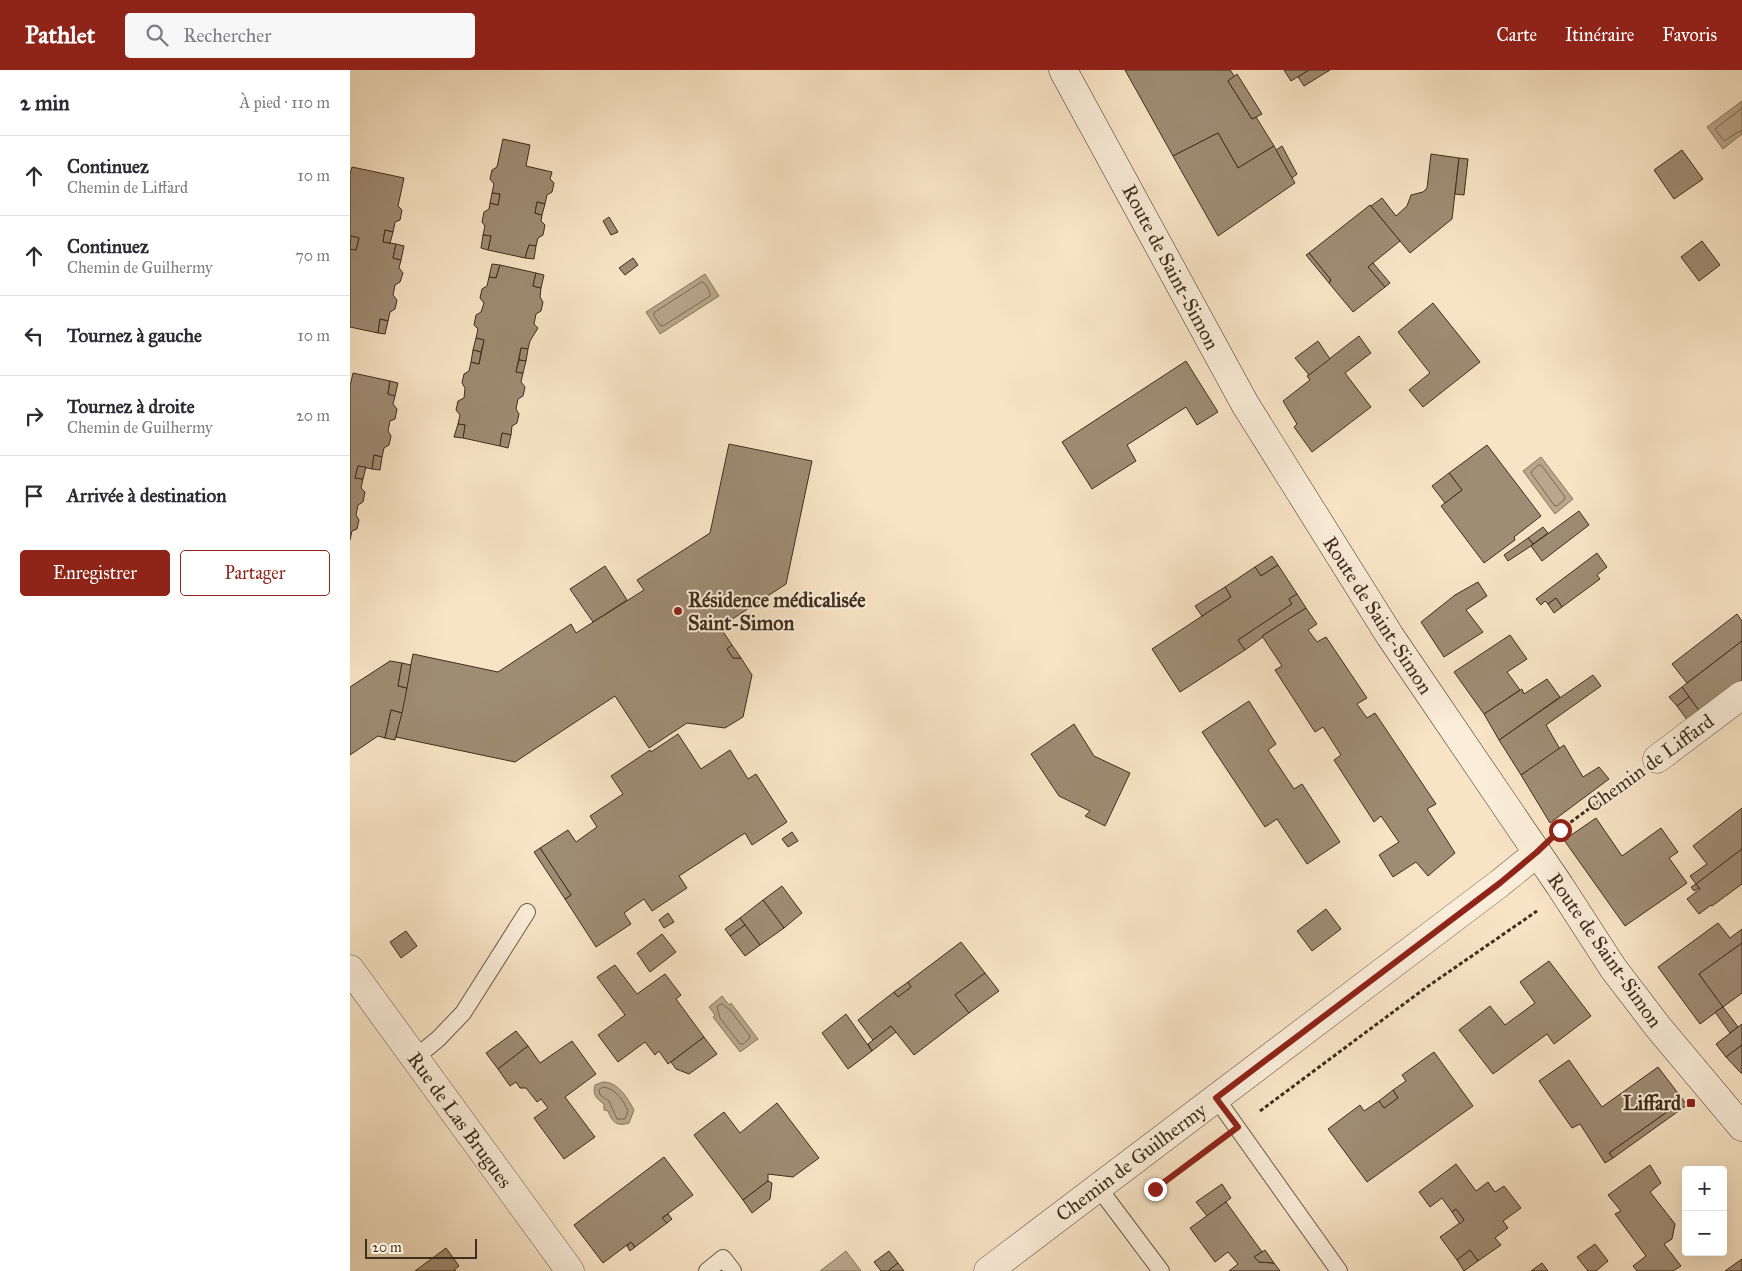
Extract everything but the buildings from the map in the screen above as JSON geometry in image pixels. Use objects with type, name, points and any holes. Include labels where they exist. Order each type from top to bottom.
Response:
[{"type":"main road","name":"Route de Saint-Simon","points":[[1064,70],[1244,404],[1390,636],[1537,852],[1612,968],[1658,1027],[1742,1127]]},
{"type":"main road","name":"Chemin de Liffard","points":[[1657,759],[1742,695]]},
{"type":"main road","name":"Chemin de Guilhermy","points":[[988,1271],[1493,889],[1537,852]]},
{"type":"main road","name":"Rue de Las Brugues","points":[[350,969],[570,1271]]},
{"type":"lane","points":[[415,1058],[438,1039],[463,1013],[527,912]]},
{"type":"lane","points":[[1216,1098],[1339,1271]]},
{"type":"lane","points":[[1098,1187],[1161,1271]]},
{"type":"lane","points":[[707,1271],[723,1258],[733,1271]]},
{"type":"path","name":"Chemin de Liffard","points":[[1537,852],[1560,830],[1657,759]]},
{"type":"path","name":"Chemin de Guilhermy","points":[[1238,1127],[1424,989],[1539,909]]},
{"type":"water","points":[[1742,101],[1742,134],[1723,149],[1707,127]]},
{"type":"water","points":[[705,274],[719,296],[660,334],[646,312]]},
{"type":"water","points":[[1541,457],[1573,499],[1555,514],[1523,471]]},
{"type":"water","points":[[722,996],[729,1005],[731,1003],[758,1039],[740,1052],[713,1017],[715,1015],[709,1007]]},
{"type":"water","points":[[603,1082],[618,1087],[628,1100],[634,1110],[629,1123],[616,1123],[608,1111],[604,1110],[604,1104],[597,1098],[594,1091],[595,1085]]},
{"type":"water","points":[[846,1251],[861,1271],[820,1271]]},
{"type":"place","name":"Résidence médicalisée Saint-Simon","points":[[678,611]]},
{"type":"place","name":"Liffard","points":[[1691,1103]]},
{"type":"route","points":[[1155,1189],[1238,1127],[1216,1098],[1500,883],[1560,830]]}]
